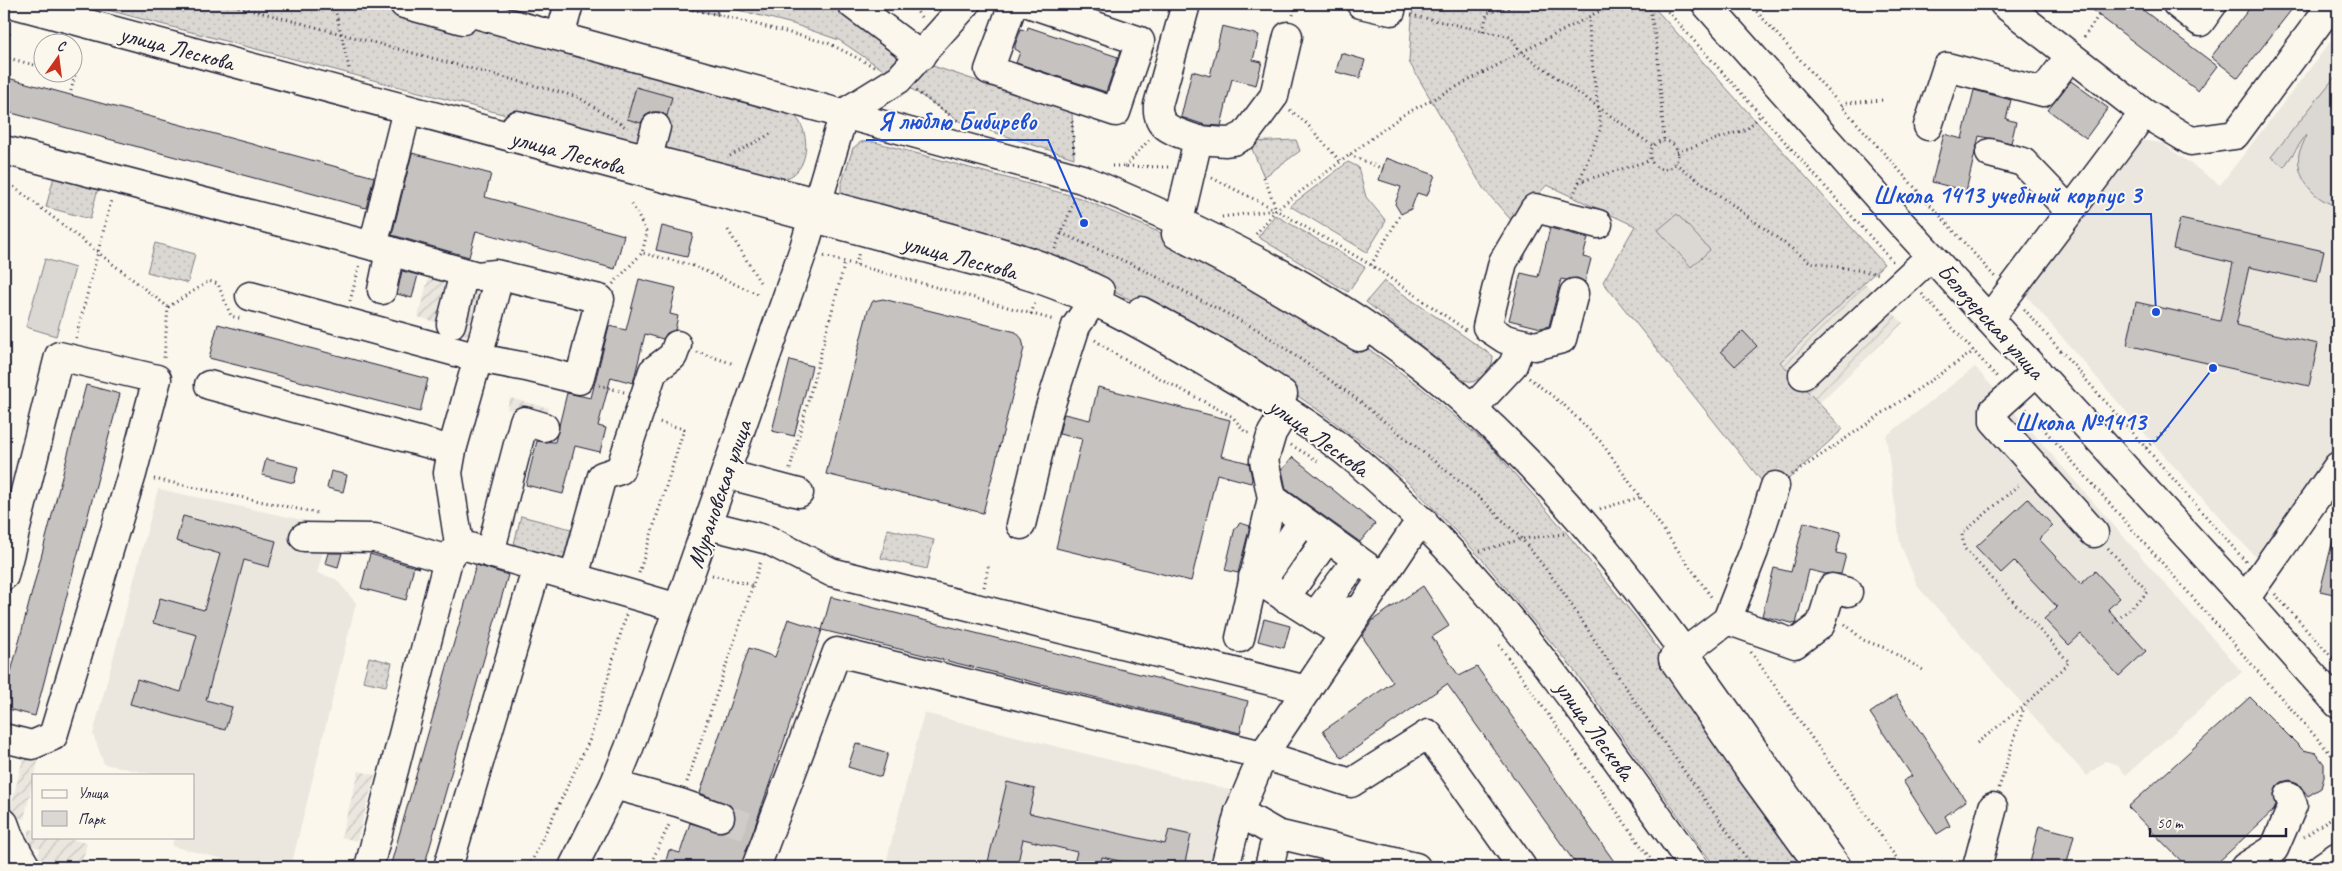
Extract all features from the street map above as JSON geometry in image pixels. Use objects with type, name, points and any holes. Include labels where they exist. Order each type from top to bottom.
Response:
[{"type":"main road","name":"улица Лескова","points":[[14,4],[407,110],[651,148]]},
{"type":"main road","name":"улица Лескова","points":[[66,4],[651,148],[816,209],[1042,280],[1093,301],[1172,342],[1286,410],[1356,461],[1423,521],[1529,640],[1694,867]]},
{"type":"main road","points":[[404,4],[715,86],[1082,179],[1179,221],[1242,252],[1347,313],[1412,358],[1472,408],[1529,463],[1584,524],[1638,588],[1837,867]]},
{"type":"main road","points":[[439,4],[560,36],[843,118],[1078,191],[1176,234],[1339,323],[1406,368],[1495,442],[1586,544],[1645,618],[1746,765],[1821,867]]},
{"type":"main road","points":[[560,36],[569,4]]},
{"type":"main road","points":[[852,4],[920,56]]},
{"type":"main road","points":[[843,118],[899,79],[966,4]]},
{"type":"main road","points":[[1013,4],[989,70],[1116,112],[1140,41],[1031,4]]},
{"type":"main road","points":[[1186,4],[1158,105],[1157,116],[1163,125],[1198,140],[1226,142],[1240,138],[1274,96],[1291,26]]},
{"type":"main road","points":[[1361,4],[1391,11]]},
{"type":"main road","name":"Белозерская улица","points":[[1706,4],[1931,256],[2037,371],[2252,588],[2337,698]]},
{"type":"main road","points":[[2004,4],[2144,113],[2191,141],[2235,135],[2332,4]]},
{"type":"main road","points":[[2177,4],[2200,22],[2213,4]]},
{"type":"main road","points":[[1928,126],[1947,66],[2043,92],[2070,56]]},
{"type":"main road","points":[[382,290],[376,247],[407,110]]},
{"type":"main road","points":[[1989,319],[2144,113]]},
{"type":"main road","name":"Мурановская улица","points":[[573,867],[614,785],[692,570],[816,209],[843,118]]},
{"type":"main road","points":[[1179,221],[1198,140]]},
{"type":"main road","points":[[4,150],[376,247],[464,273],[477,276],[496,274],[600,299],[579,380],[478,358],[250,296]]},
{"type":"main road","points":[[1990,153],[2023,162],[2070,211]]},
{"type":"main road","points":[[1574,293],[1562,338],[1534,346],[1505,339],[1487,327],[1503,262],[1535,208],[1598,224]]},
{"type":"main road","name":"улица Лескова","points":[[816,209],[1016,257],[1063,273],[1179,330],[1230,359],[1299,405],[1368,458],[1430,512],[1471,554],[1536,632],[1598,712],[1709,867]]},
{"type":"main road","points":[[1803,375],[1931,256]]},
{"type":"main road","points":[[451,324],[464,273]]},
{"type":"main road","points":[[370,867],[454,552],[448,473],[452,450],[497,284]]},
{"type":"main road","points":[[1021,525],[1048,414],[1076,326],[1093,301]]},
{"type":"main road","points":[[1472,408],[1512,365],[1521,344]]},
{"type":"main road","points":[[574,577],[602,476],[620,470],[653,371],[673,356],[677,345]]},
{"type":"main road","points":[[4,576],[59,356],[157,379],[132,474],[53,736],[32,745],[4,738]]},
{"type":"main road","points":[[2037,371],[1994,410],[1994,421],[2094,533]]},
{"type":"main road","points":[[208,385],[452,450]]},
{"type":"main road","points":[[1240,638],[1257,579],[1272,498],[1264,460],[1272,433],[1286,410]]},
{"type":"main road","points":[[490,553],[524,421],[544,427]]},
{"type":"main road","points":[[726,474],[792,491]]},
{"type":"main road","points":[[2252,588],[2334,477]]},
{"type":"main road","points":[[1685,652],[1727,620],[1754,551],[1775,486]]},
{"type":"main road","points":[[1272,498],[1367,567]]},
{"type":"main road","points":[[1257,579],[1303,521]]},
{"type":"main road","points":[[1225,867],[1239,812],[1263,755],[1412,532],[1423,521]]},
{"type":"main road","points":[[708,525],[768,540],[831,572],[1307,690]]},
{"type":"main road","points":[[304,537],[375,538],[454,552],[490,553],[678,608]]},
{"type":"main road","points":[[1285,598],[1327,538]]},
{"type":"main road","points":[[1257,579],[1338,631],[1367,567],[1397,554]]},
{"type":"main road","points":[[448,867],[537,567]]},
{"type":"main road","points":[[1727,620],[1795,644],[1821,624],[1837,600]]},
{"type":"main road","points":[[756,867],[761,832],[837,652],[1263,755],[1351,783],[1428,734],[1522,867]]},
{"type":"main road","points":[[614,785],[680,803],[720,817]]},
{"type":"main road","points":[[2245,867],[2274,849],[2293,805],[2288,796]]},
{"type":"main road","points":[[1978,867],[1993,807]]},
{"type":"main road","points":[[1239,812],[1277,834],[1416,867]]},
{"type":"main road","points":[[1269,867],[1277,834]]},
{"type":"main road","points":[[2322,867],[2338,856]]},
{"type":"path","points":[[229,4],[578,96],[625,127],[651,148]]},
{"type":"path","points":[[334,4],[352,77]]},
{"type":"path","points":[[710,4],[720,15]]},
{"type":"path","points":[[1291,26],[1296,4]]},
{"type":"path","points":[[1483,31],[1487,13],[1484,4]]},
{"type":"path","points":[[1487,13],[1521,4]]},
{"type":"path","points":[[1256,234],[1276,210],[1403,115],[1613,4]]},
{"type":"path","points":[[1649,4],[1657,46],[1664,141]]},
{"type":"path","points":[[1750,4],[2009,292],[2146,448],[2252,588],[2338,664]]},
{"type":"path","points":[[1391,11],[1511,37],[1522,52],[1653,146]]},
{"type":"path","points":[[2070,56],[2099,15]]},
{"type":"path","points":[[1566,216],[1601,128],[1590,48],[1589,17]]},
{"type":"path","points":[[4,33],[9,34],[4,55],[32,64]]},
{"type":"path","points":[[71,91],[73,82]]},
{"type":"path","points":[[1274,96],[1307,124],[1340,161]]},
{"type":"path","points":[[1842,106],[1847,103],[1883,100]]},
{"type":"path","points":[[1677,152],[1747,129],[1762,116]]},
{"type":"path","points":[[1124,167],[1163,125]]},
{"type":"path","points":[[721,154],[730,156],[772,133]]},
{"type":"path","points":[[1664,141],[1673,144],[1677,152],[1675,163],[1670,167],[1661,169],[1650,160],[1650,151],[1653,146],[1664,141]]},
{"type":"path","points":[[1349,155],[1383,169]]},
{"type":"path","points":[[1578,182],[1650,160]]},
{"type":"path","points":[[1675,163],[1810,262],[1908,278]]},
{"type":"path","points":[[1264,177],[1276,210]]},
{"type":"path","points":[[71,358],[116,180]]},
{"type":"path","points":[[14,188],[168,307]]},
{"type":"path","points":[[1053,254],[1078,191]]},
{"type":"path","points":[[600,299],[642,253],[647,233],[632,204]]},
{"type":"path","points":[[1220,218],[1276,210]]},
{"type":"path","points":[[1371,265],[1401,214]]},
{"type":"path","points":[[728,230],[761,284]]},
{"type":"path","points":[[344,322],[376,247]]},
{"type":"path","points":[[642,253],[691,265],[758,294]]},
{"type":"path","points":[[819,255],[1076,326],[1118,356],[1232,417],[1245,432]]},
{"type":"path","points":[[792,491],[845,262]]},
{"type":"path","points":[[168,307],[209,281],[218,284]]},
{"type":"path","points":[[157,379],[162,372],[168,307]]},
{"type":"path","points":[[677,345],[734,364]]},
{"type":"path","points":[[1775,486],[1974,351]]},
{"type":"path","points":[[579,380],[644,397]]},
{"type":"path","points":[[2146,448],[2171,426]]},
{"type":"path","points":[[529,867],[590,740],[632,594],[684,429]]},
{"type":"path","points":[[1272,433],[1321,464]]},
{"type":"path","points":[[1977,744],[2024,706],[2069,662],[1964,548],[1962,534],[2037,469]]},
{"type":"path","points":[[132,474],[318,513]]},
{"type":"path","points":[[1595,510],[1641,497]]},
{"type":"path","points":[[2094,533],[2148,592],[2114,623]]},
{"type":"path","points":[[1477,552],[1522,539],[1570,534]]},
{"type":"path","points":[[649,867],[680,803],[768,540]]},
{"type":"path","points":[[692,570],[752,585]]},
{"type":"path","points":[[1837,600],[1863,640],[1893,652],[1923,670]]},
{"type":"path","points":[[1495,639],[1656,867]]},
{"type":"path","points":[[1993,807],[2024,706]]},
{"type":"shaded area","points":[[2338,32],[2338,446],[2259,561],[2153,443],[2024,293],[2140,140],[2162,143],[2220,185]]},
{"type":"shaded area","points":[[430,272],[454,279],[442,324],[418,317]]},
{"type":"shaded area","points":[[1864,282],[1903,323],[1819,403],[1780,362]]},
{"type":"shaded area","points":[[470,285],[489,289],[477,338],[458,333]]},
{"type":"shaded area","points":[[1975,367],[2242,672],[2126,775],[2116,764],[2105,761],[2087,776],[1918,587],[1900,543],[1886,436]]},
{"type":"shaded area","points":[[510,398],[549,408],[546,420],[507,409]]},
{"type":"shaded area","points":[[158,489],[330,526],[317,573],[336,579],[356,603],[291,867],[254,867],[172,846],[174,838],[195,838],[195,774],[150,774],[104,764],[93,734]]},
{"type":"shaded area","points":[[924,713],[1234,791],[1214,867],[885,867]]},
{"type":"shaded area","points":[[26,746],[41,750],[35,774],[32,774],[32,787],[24,819],[9,815]]},
{"type":"shaded area","points":[[359,771],[375,775],[357,841],[341,837]]},
{"type":"shaded area","points":[[29,829],[32,830],[32,838],[66,838],[87,843],[81,867],[64,867],[37,861],[40,848],[26,845]]},
{"type":"green space","points":[[85,4],[383,4],[785,109],[800,122],[805,137],[805,154],[803,161],[794,174],[787,178],[764,183]]},
{"type":"green space","points":[[663,4],[710,4],[720,15]]},
{"type":"green space","points":[[725,4],[852,4],[927,64],[1072,113],[1074,158],[959,121],[839,40],[793,24],[726,7]]},
{"type":"green space","points":[[1413,4],[1651,4],[1884,264],[1780,362],[1843,429],[1772,494],[1603,282],[1635,226],[1547,185],[1512,221],[1483,188],[1409,62]]},
{"type":"green space","points":[[2338,73],[2338,206],[2314,194],[2300,171],[2299,153],[2306,135],[2284,167],[2271,157]]},
{"type":"green space","points":[[1296,140],[1300,151],[1264,177],[1249,142]]},
{"type":"green space","points":[[871,141],[1080,198],[1175,239],[1355,339],[1419,386],[1491,447],[1564,530],[1637,619],[1814,867],[1715,867],[1571,666],[1481,558],[1411,485],[1365,445],[1314,407],[1246,361],[1162,315],[1050,261],[846,202],[841,194],[841,185],[853,148],[861,142]]},
{"type":"green space","points":[[1348,162],[1358,167],[1366,197],[1386,221],[1367,252],[1290,206]]},
{"type":"green space","points":[[56,169],[100,181],[90,219],[46,207]]},
{"type":"green space","points":[[1677,214],[1710,250],[1691,267],[1658,230]]},
{"type":"green space","points":[[1275,215],[1365,267],[1348,292],[1258,237]]},
{"type":"green space","points":[[155,243],[195,254],[188,283],[147,272]]},
{"type":"green space","points":[[45,259],[75,268],[56,336],[26,327]]},
{"type":"green space","points":[[1384,281],[1493,356],[1490,369],[1473,382],[1464,380],[1366,302]]},
{"type":"green space","points":[[521,516],[571,529],[563,560],[513,548]]},
{"type":"green space","points":[[888,529],[934,540],[927,569],[881,558]]},
{"type":"green space","points":[[369,657],[392,663],[386,686],[363,681]]},
{"type":"building","points":[[2084,4],[2135,4],[2217,66],[2198,91]]},
{"type":"building","points":[[2253,4],[2296,4],[2238,78],[2211,57]]},
{"type":"building","points":[[1222,26],[1259,35],[1253,60],[1262,62],[1256,85],[1232,79],[1221,126],[1205,125],[1181,117],[1192,71],[1210,76]]},
{"type":"building","points":[[1028,27],[1118,57],[1106,92],[1016,63],[1020,52],[1015,49],[1015,45],[1021,29],[1027,31]]},
{"type":"building","points":[[1341,53],[1365,60],[1360,78],[1336,72]]},
{"type":"building","points":[[4,77],[374,177],[366,208],[4,111]]},
{"type":"building","points":[[2071,81],[2108,108],[2086,138],[2048,110]]},
{"type":"building","points":[[636,87],[672,97],[667,116],[660,112],[652,112],[645,116],[641,123],[627,119]]},
{"type":"building","points":[[1974,90],[2011,100],[2006,119],[2016,122],[2011,143],[1979,136],[1966,191],[1932,182],[1944,134],[1962,139]]},
{"type":"building","points":[[412,153],[491,174],[485,197],[624,235],[615,269],[476,231],[469,257],[392,235]]},
{"type":"building","points":[[1386,158],[1435,175],[1427,196],[1417,193],[1411,209],[1401,214],[1395,204],[1401,187],[1379,180]]},
{"type":"building","points":[[2180,219],[2324,251],[2317,282],[2249,267],[2236,325],[2318,344],[2309,386],[2127,345],[2136,302],[2220,321],[2233,263],[2173,249]]},
{"type":"building","points":[[662,226],[693,234],[687,257],[656,250]]},
{"type":"building","points":[[1550,228],[1588,238],[1583,257],[1591,259],[1585,282],[1577,278],[1561,279],[1549,326],[1541,328],[1509,320],[1521,273],[1538,277]]},
{"type":"building","points":[[402,271],[418,275],[412,298],[397,294]]},
{"type":"building","points":[[639,279],[676,288],[670,314],[678,316],[675,330],[667,333],[663,339],[645,334],[633,383],[611,377],[598,426],[606,428],[600,452],[575,446],[563,494],[526,485],[537,441],[555,442],[567,393],[591,398],[609,326],[626,330]]},
{"type":"building","points":[[883,299],[1016,332],[1022,339],[1024,348],[983,513],[826,474],[868,310],[873,301]]},
{"type":"building","points":[[218,324],[428,379],[420,412],[209,358]]},
{"type":"building","points":[[1743,331],[1757,346],[1735,366],[1721,351]]},
{"type":"building","points":[[790,360],[812,366],[794,436],[772,431]]},
{"type":"building","points":[[86,385],[120,394],[35,716],[4,708],[4,699]]},
{"type":"building","points":[[1098,387],[1230,420],[1221,456],[1249,463],[1252,479],[1251,483],[1217,474],[1191,581],[1056,548],[1082,439],[1059,434],[1063,417],[1064,414],[1090,420]]},
{"type":"building","points":[[1293,457],[1375,524],[1360,542],[1286,489],[1282,470]]},
{"type":"building","points":[[266,459],[298,467],[294,483],[262,475]]},
{"type":"building","points":[[331,471],[347,475],[343,492],[327,488]]},
{"type":"building","points":[[2028,499],[2053,526],[2039,539],[2081,584],[2095,571],[2120,598],[2108,609],[2146,651],[2119,676],[2081,634],[2069,645],[2044,619],[2057,607],[2014,561],[2001,573],[1976,547]]},
{"type":"building","points":[[183,516],[276,541],[269,567],[244,560],[206,700],[232,707],[225,730],[130,704],[137,679],[181,692],[197,635],[153,623],[160,598],[204,610],[220,554],[176,541]]},
{"type":"building","points":[[1804,522],[1841,532],[1836,553],[1846,555],[1841,574],[1826,574],[1809,570],[1796,624],[1762,616],[1774,568],[1791,572]]},
{"type":"building","points":[[1240,523],[1250,526],[1238,573],[1225,570],[1235,528]]},
{"type":"building","points":[[2333,540],[2338,540],[2338,595],[2320,591]]},
{"type":"building","points":[[328,553],[342,553],[338,567],[325,563]]},
{"type":"building","points":[[370,554],[414,567],[406,600],[361,588]]},
{"type":"building","points":[[476,565],[508,575],[424,867],[390,867]]},
{"type":"building","points":[[1423,586],[1449,626],[1432,637],[1459,676],[1477,667],[1618,867],[1578,867],[1447,684],[1342,758],[1323,731],[1393,682],[1362,636],[1373,620]]},
{"type":"building","points":[[831,597],[1248,701],[1240,733],[822,630]]},
{"type":"building","points":[[788,619],[822,630],[741,867],[675,867],[665,864],[669,850],[680,853],[690,823],[722,832],[730,829],[735,823],[735,814],[731,806],[700,793],[749,648],[775,657]]},
{"type":"building","points":[[1264,619],[1290,626],[1284,648],[1258,641]]},
{"type":"building","points":[[1896,695],[1966,801],[1945,816],[1950,826],[1937,834],[1903,781],[1912,776],[1870,713]]},
{"type":"building","points":[[2250,697],[2303,750],[2316,753],[2324,764],[2324,777],[2321,788],[2308,796],[2298,783],[2290,780],[2282,782],[2277,786],[2274,794],[2276,805],[2274,810],[2213,867],[2187,867],[2128,807]]},
{"type":"building","points":[[856,743],[888,753],[881,777],[848,767]]},
{"type":"building","points":[[1007,782],[1035,789],[1029,813],[1165,844],[1169,830],[1191,835],[1184,867],[1145,867],[1102,857],[1100,867],[1073,867],[1077,852],[1023,839],[1017,867],[988,862]]},
{"type":"building","points":[[2039,826],[2074,835],[2066,867],[2029,867]]},
{"type":"tunnel","points":[[720,817],[755,829]]},
{"type":"place","name":"Я люблю Бибирево","points":[[1084,223]]},
{"type":"place","name":"Школа 1413 учебный корпус 3","points":[[2156,312]]},
{"type":"place","name":"Школа №1413","points":[[2213,368]]}]
